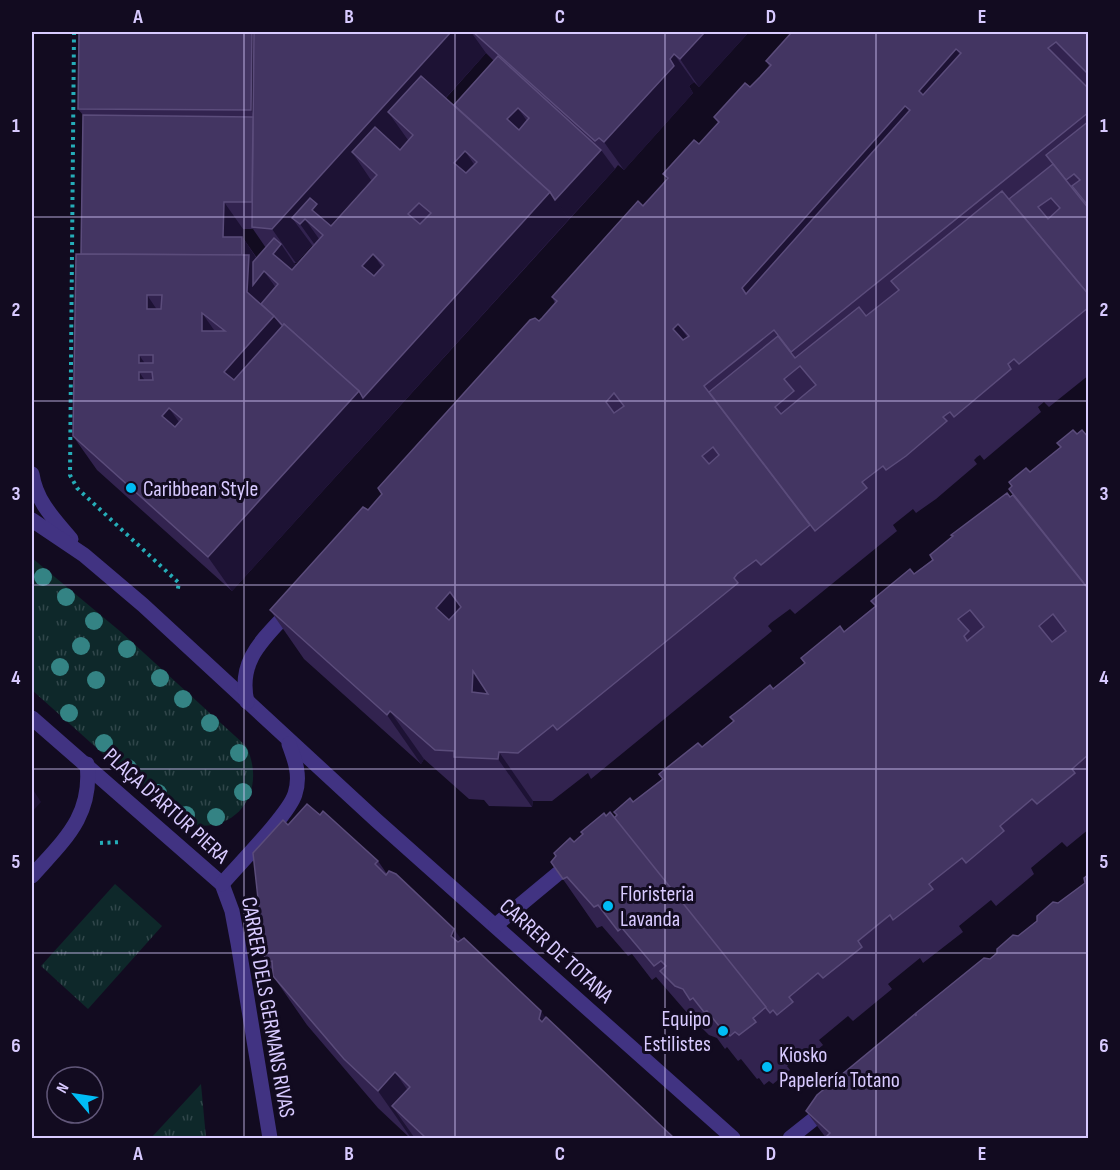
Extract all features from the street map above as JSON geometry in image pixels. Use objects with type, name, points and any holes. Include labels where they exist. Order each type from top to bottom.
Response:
[{"type":"street","points":[[32,474],[36,493],[45,508],[84,555]]},
{"type":"street","name":"PLAÇA D'ARTUR PIERA","points":[[32,520],[84,555],[143,605],[376,820]]},
{"type":"street","points":[[247,702],[243,684],[245,669],[253,653],[300,599]]},
{"type":"street","name":"PLAÇA D'ARTUR PIERA","points":[[32,718],[222,884],[287,809],[295,794],[296,764],[287,739]]},
{"type":"street","points":[[32,876],[78,820],[89,784],[87,764]]},
{"type":"street","name":"CARRER DE TOTANA","points":[[376,820],[734,1138]]},
{"type":"street","points":[[496,925],[588,849]]},
{"type":"street","name":"CARRER DELS GERMANS RIVAS","points":[[222,884],[232,911],[270,1138]]},
{"type":"street","points":[[790,1138],[844,1095]]},
{"type":"path","points":[[74,32],[70,475],[77,488],[179,583],[179,591],[172,599]]},
{"type":"green space","points":[[32,558],[121,632],[246,746],[252,764],[253,782],[249,797],[240,810],[229,819],[214,825],[197,826],[178,821],[32,690]]},
{"type":"green space","points":[[115,884],[162,926],[88,1009],[41,966]]},
{"type":"green space","points":[[201,1084],[206,1138],[151,1138]]},
{"type":"building","points":[[79,32],[252,32],[251,110],[78,109]]},
{"type":"building","points":[[254,32],[451,32],[272,229],[252,227]]},
{"type":"building","points":[[473,32],[705,32],[680,59],[674,54],[670,59],[674,66],[604,142],[599,138],[595,141]]},
{"type":"building","points":[[792,32],[1089,32],[1089,75],[1056,42],[1048,48],[1089,89],[1089,112],[791,352],[774,330],[704,386],[810,525],[761,565],[756,560],[737,574],[734,578],[738,583],[557,730],[553,725],[518,753],[499,752],[498,759],[454,757],[454,751],[435,750],[390,711],[387,715],[270,610],[363,507],[368,510],[382,494],[378,488],[530,320],[535,318],[539,321],[542,318],[557,301],[552,297],[638,201],[643,206],[662,185],[668,178],[663,174],[694,140],[699,144],[719,122],[714,117],[745,83],[750,87],[771,65],[766,61]],"holes":[[[956,49],[961,53],[923,95],[919,91]],[[905,106],[910,110],[746,294],[742,288]],[[678,324],[689,336],[683,340],[673,329]],[[614,393],[624,406],[614,413],[606,402]],[[713,447],[719,455],[709,464],[702,456]],[[450,592],[461,607],[449,620],[436,608]],[[473,671],[488,694],[472,692]]]},
{"type":"building","points":[[498,56],[601,150],[555,200],[550,192],[454,105]],"holes":[[[518,108],[529,118],[519,130],[507,119]]]},
{"type":"building","points":[[421,76],[550,192],[363,398],[359,391],[284,324],[283,326],[261,304],[278,284],[264,271],[253,285],[253,262],[274,238],[281,244],[273,254],[292,270],[323,235],[305,219],[300,224],[292,218],[310,198],[317,204],[312,210],[331,226],[377,175],[352,152],[375,127],[400,150],[413,135],[388,112]],"holes":[[[465,151],[477,162],[466,173],[454,163]],[[419,203],[431,213],[420,224],[408,214]],[[373,254],[384,265],[374,276],[362,266]]]},
{"type":"building","points":[[83,115],[253,117],[252,202],[224,202],[223,237],[242,237],[242,255],[81,254]]},
{"type":"building","points":[[1089,121],[1089,207],[1072,186],[1080,180],[1074,174],[1066,180],[1046,155]]},
{"type":"building","points":[[1053,164],[1089,209],[1089,295],[1009,199]],"holes":[[[1051,198],[1060,208],[1048,219],[1038,207]]]},
{"type":"building","points":[[1002,191],[1089,295],[1087,300],[1089,307],[1019,364],[1014,359],[1008,364],[1011,369],[954,417],[950,412],[943,417],[947,421],[906,456],[886,470],[883,466],[862,482],[867,488],[815,531],[709,392],[778,336],[795,358],[859,307],[866,316],[899,290],[891,281]],"holes":[[[800,366],[816,385],[781,414],[775,407],[794,391],[784,379]]]},
{"type":"building","points":[[76,254],[249,255],[247,292],[274,316],[224,372],[234,380],[284,324],[359,391],[208,557],[73,436]],"holes":[[[147,295],[162,295],[161,309],[147,309]],[[202,313],[225,331],[202,331]],[[139,355],[153,355],[153,363],[139,363]],[[139,372],[152,372],[153,380],[139,380]],[[169,408],[182,419],[175,427],[162,416]]]},
{"type":"building","points":[[1073,430],[1077,434],[1082,430],[1089,438],[1089,586],[1087,587],[1009,489],[1012,486],[1009,482],[1026,468],[1030,472],[1061,447],[1057,443]]},
{"type":"building","points":[[1007,493],[1010,497],[1013,495],[1089,590],[1089,754],[1072,769],[1075,773],[1037,804],[1032,799],[1000,826],[1004,831],[966,863],[962,858],[929,884],[933,889],[893,920],[890,915],[858,941],[862,947],[823,978],[818,973],[789,997],[793,1002],[777,1015],[773,1010],[770,1013],[614,818],[617,815],[614,812],[630,798],[633,802],[663,779],[659,774],[698,743],[702,747],[734,721],[730,717],[770,685],[773,689],[805,663],[801,658],[840,626],[844,632],[876,606],[871,601],[910,569],[914,574],[933,560],[930,555],[953,536],[951,535]],"holes":[[[970,610],[984,627],[967,641],[964,636],[969,631],[958,619]],[[1053,614],[1066,631],[1052,642],[1039,626]]]},
{"type":"building","points":[[307,804],[320,815],[323,811],[378,861],[375,864],[386,875],[389,871],[396,874],[454,929],[451,936],[458,942],[464,938],[541,1011],[539,1019],[542,1022],[546,1017],[674,1138],[426,1138],[392,1106],[410,1087],[395,1072],[378,1091],[344,1059],[273,976],[272,961],[265,962],[253,853],[283,820],[288,825]]},
{"type":"building","points":[[610,812],[766,1007],[753,1018],[756,1022],[739,1035],[735,1032],[730,1036],[725,1029],[723,1031],[707,1011],[704,1012],[693,998],[690,1000],[683,989],[675,986],[660,971],[666,966],[661,961],[654,966],[622,928],[618,931],[598,905],[594,907],[567,877],[563,879],[551,862],[556,856],[554,853],[570,838],[574,842],[583,834],[581,832],[604,813],[606,816]]},
{"type":"building","points":[[1089,874],[1089,1138],[829,1138],[827,1136],[830,1133],[806,1111],[817,1095],[984,958],[990,959],[997,953],[997,949],[1013,935],[1018,936],[1037,921],[1037,916],[1053,902],[1058,903],[1085,883],[1084,878]]},
{"type":"place","name":"Caribbean Style","points":[[131,488]]},
{"type":"place","name":"Floristeria Lavanda","points":[[608,906]]},
{"type":"place","name":"Equipo Estilistes","points":[[723,1031]]},
{"type":"place","name":"Kiosko Papelería Totano","points":[[767,1067]]}]
